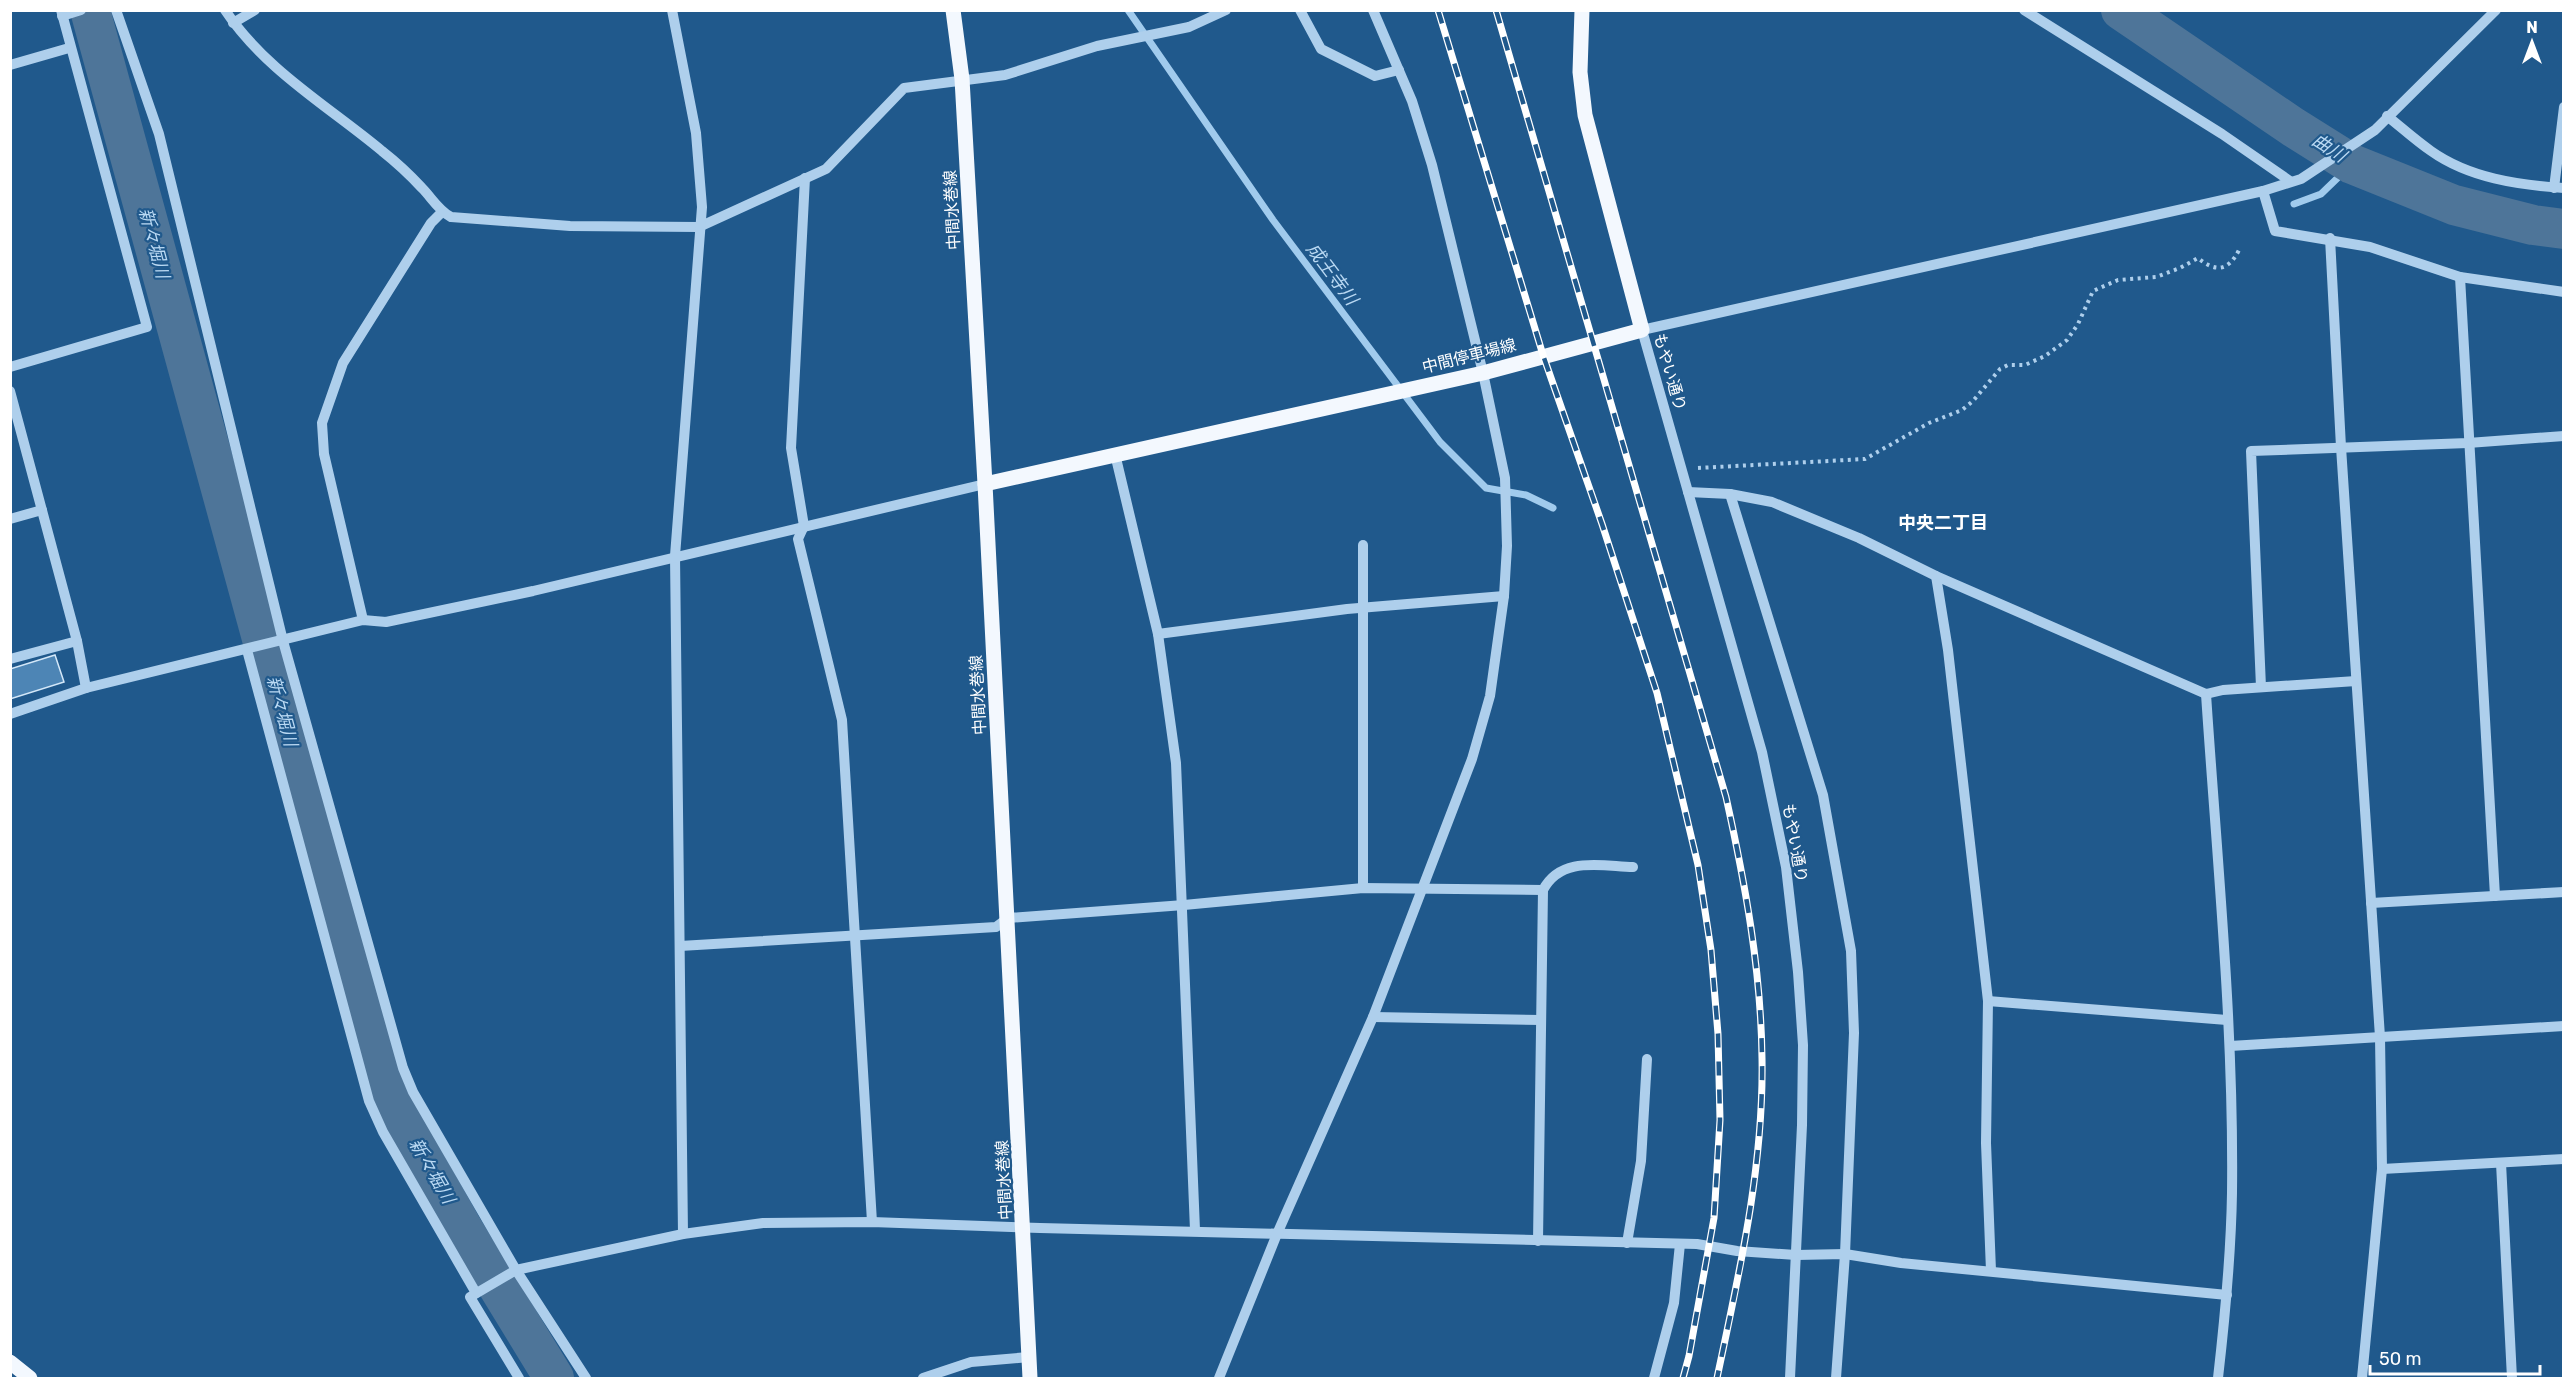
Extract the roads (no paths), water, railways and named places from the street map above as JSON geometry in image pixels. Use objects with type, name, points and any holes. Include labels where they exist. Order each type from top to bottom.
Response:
[{"type":"main road","name":"中間水巻線","points":[[953,10],[962,79],[985,484],[1030,1378]]},
{"type":"main road","points":[[1582,10],[1580,72],[1585,115],[1642,330]]},
{"type":"main road","name":"中間停車場線","points":[[985,484],[1483,373],[1642,330]]},
{"type":"main road","points":[[10,1362],[30,1378]]},
{"type":"street","points":[[116,10],[159,134],[281,641],[403,1068],[413,1092],[516,1270],[586,1378]]},
{"type":"street","points":[[225,10],[273,66],[382,151],[424,189],[442,212],[451,217],[570,226],[699,227],[826,169],[904,88],[1005,75],[1097,46],[1189,27],[1226,10]]},
{"type":"street","points":[[234,23],[255,10]]},
{"type":"street","points":[[672,10],[696,133],[702,207],[675,556],[683,1234]]},
{"type":"street","points":[[1300,10],[1321,49],[1375,76],[1399,70]]},
{"type":"street","points":[[1220,1378],[1277,1234],[1373,1017],[1472,759],[1490,696],[1504,596],[1507,546],[1505,478],[1483,373],[1432,165],[1412,101],[1373,10]]},
{"type":"street","points":[[2025,10],[2296,180]]},
{"type":"street","points":[[1642,330],[2263,190],[2296,180],[2375,129],[2496,10]]},
{"type":"street","points":[[10,367],[147,327],[61,13],[78,11]]},
{"type":"street","points":[[10,65],[69,48]]},
{"type":"street","points":[[2387,116],[2432,152],[2462,168],[2505,182],[2559,188],[2564,107]]},
{"type":"street","points":[[805,178],[791,448],[804,526],[798,539],[842,720],[872,1222]]},
{"type":"street","points":[[2263,190],[2275,231],[2330,238],[2370,247],[2460,277],[2564,292]]},
{"type":"street","points":[[363,620],[324,454],[322,423],[344,363],[431,223],[442,212]]},
{"type":"street","points":[[2330,238],[2341,447],[2380,1037],[2382,1169],[2362,1378]]},
{"type":"street","points":[[2460,277],[2495,896]]},
{"type":"street","name":"もやい通り","points":[[1642,330],[1762,752],[1786,867],[1798,972],[1803,1045],[1802,1125],[1790,1378]]},
{"type":"street","points":[[10,391],[77,641],[86,688]]},
{"type":"street","points":[[2261,687],[2251,451],[2468,443],[2564,436]]},
{"type":"street","points":[[1114,454],[1158,634],[1176,763],[1184,905],[1196,1230]]},
{"type":"street","points":[[10,714],[86,688],[363,620],[386,622],[398,620],[533,591],[985,484]]},
{"type":"street","points":[[1688,492],[1730,494],[1772,502],[1859,538],[1936,576],[2206,694],[2223,690],[2356,681]]},
{"type":"street","points":[[1730,494],[1802,722],[1822,795],[1851,951],[1854,1033],[1845,1254],[1836,1378]]},
{"type":"street","points":[[10,519],[42,510]]},
{"type":"street","points":[[1363,545],[1365,609],[1363,888]]},
{"type":"street","points":[[1936,576],[1948,650],[1988,1001],[1986,1143],[1991,1270]]},
{"type":"street","points":[[1158,634],[1365,609],[1504,596]]},
{"type":"street","points":[[10,659],[77,641]]},
{"type":"street","points":[[250,649],[369,1101],[383,1132],[476,1293]]},
{"type":"street","points":[[2206,694],[2230,1046],[2232,1193],[2228,1295],[2218,1378]]},
{"type":"street","points":[[1538,1241],[1543,890],[1553,875],[1566,867],[1633,867]]},
{"type":"street","points":[[680,946],[996,927],[1008,918],[1184,905],[1363,888],[1543,890]]},
{"type":"street","points":[[2371,903],[2564,892]]},
{"type":"street","points":[[1988,1001],[2228,1020]]},
{"type":"street","points":[[1373,1017],[1541,1020]]},
{"type":"street","points":[[2230,1046],[2564,1026]]},
{"type":"street","points":[[1627,1243],[1641,1161],[1647,1059]]},
{"type":"street","points":[[2382,1169],[2564,1159]]},
{"type":"street","points":[[2500,1163],[2511,1378]]},
{"type":"street","points":[[519,1378],[470,1297],[476,1293],[516,1270],[683,1234],[763,1223],[872,1222],[944,1226],[1196,1230],[1697,1244],[1737,1251],[1796,1255],[1845,1254],[1901,1263],[2228,1295]]},
{"type":"street","points":[[1654,1378],[1674,1303],[1680,1244]]},
{"type":"street","points":[[923,1378],[971,1362],[1029,1357]]},
{"type":"waterway","name":"新々堀川","points":[[90,10],[386,1092],[463,1229],[554,1378]]},
{"type":"waterway","name":"成王寺川","points":[[1128,10],[1273,220],[1440,442],[1486,488],[1526,495],[1553,508]]},
{"type":"waterway","name":"曲川","points":[[2121,10],[2293,127],[2352,164],[2454,205],[2533,225],[2564,229]]},
{"type":"waterway","points":[[2294,204],[2321,194],[2352,164]]},
{"type":"railway","points":[[1438,10],[1543,355],[1602,524],[1657,693],[1698,865],[1711,950],[1718,1034],[1720,1120],[1714,1218],[1683,1378]]},
{"type":"railway","points":[[1496,10],[1726,797],[1751,926],[1761,1025],[1762,1098],[1759,1139],[1748,1220],[1717,1378]]},
{"type":"district","name":"中央二丁目","points":[[1943,523]]}]
